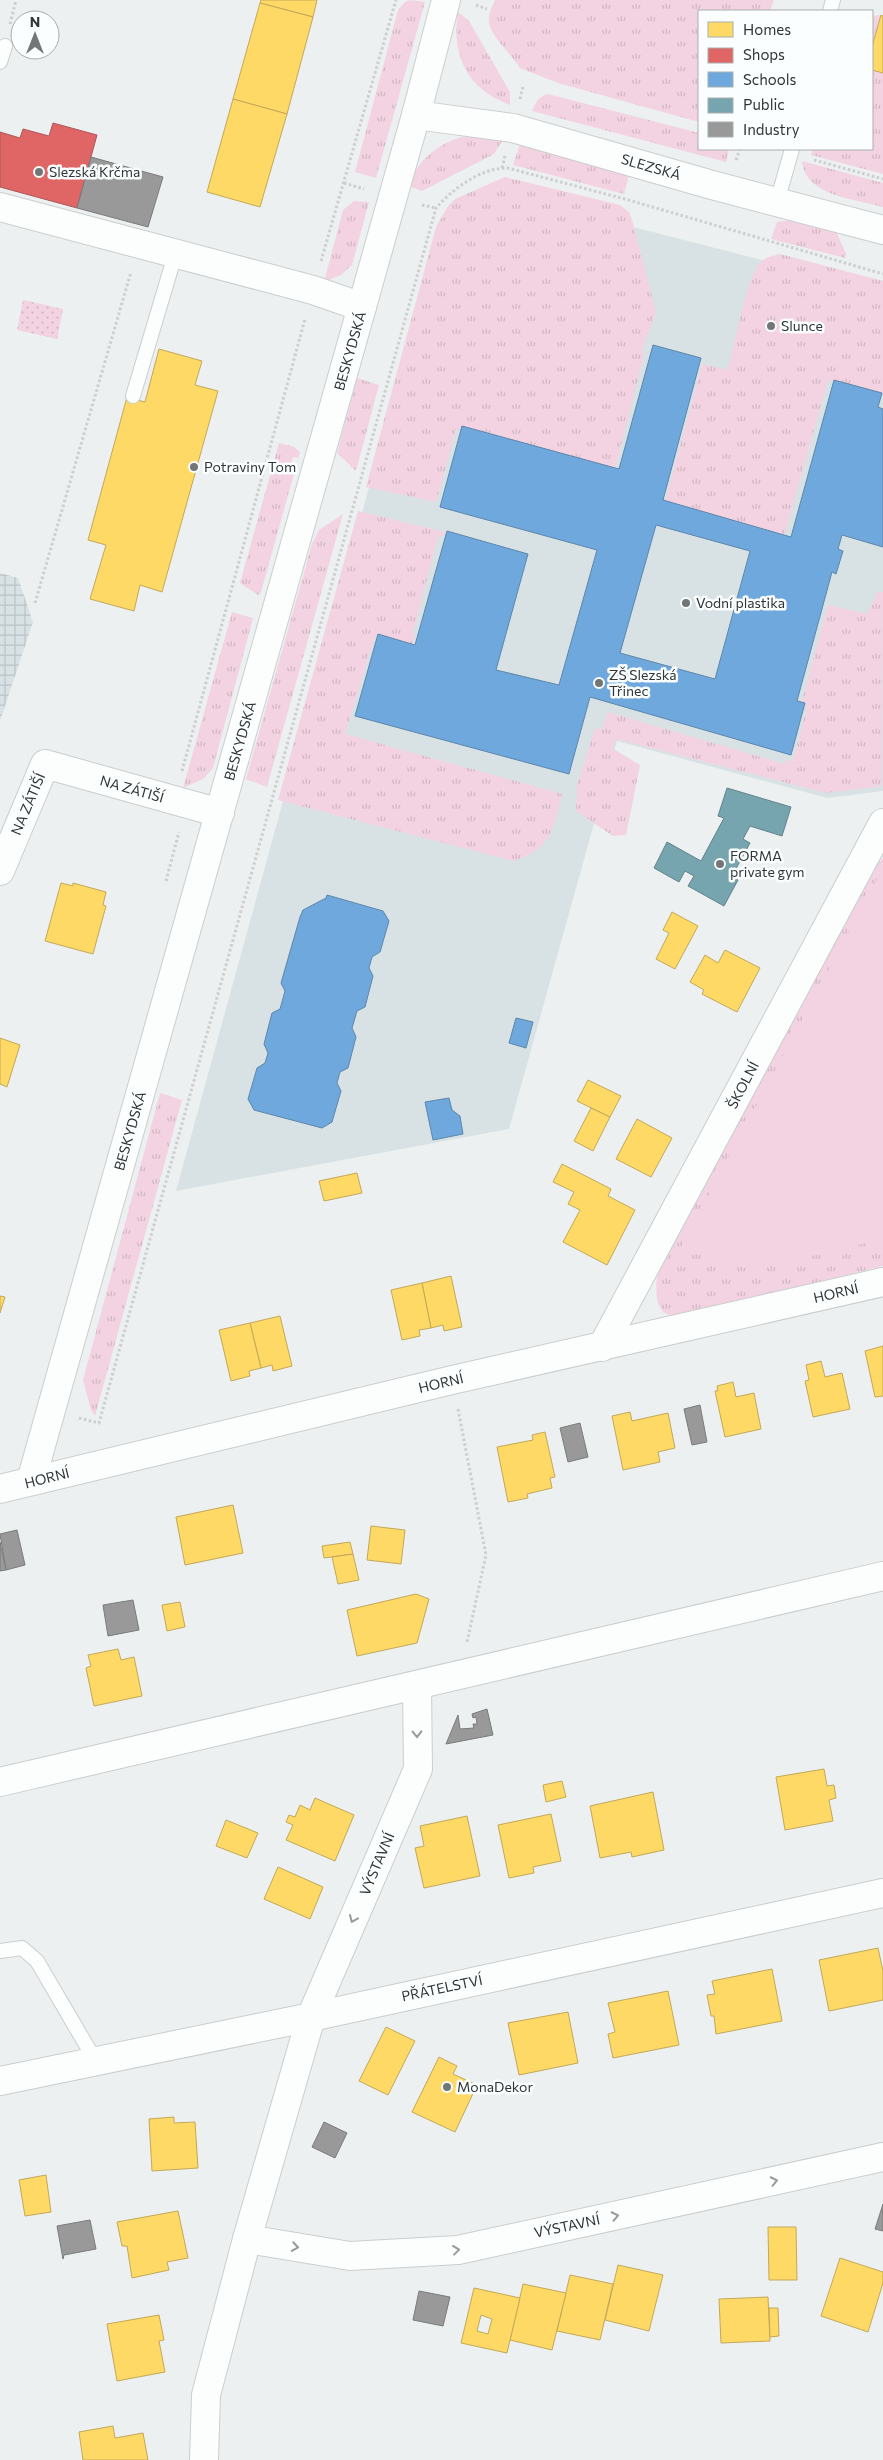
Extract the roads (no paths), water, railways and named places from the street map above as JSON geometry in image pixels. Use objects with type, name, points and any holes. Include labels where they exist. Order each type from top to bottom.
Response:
[{"type":"street","name":"BESKYDSKÁ","points":[[31,1481],[362,307],[446,0]]},
{"type":"street","name":"SLEZSKÁ","points":[[416,114],[513,128],[883,230]]},
{"type":"street","points":[[0,206],[174,255],[313,290],[362,307]]},
{"type":"street","name":"NA ZÁTIŠÍ","points":[[0,872],[45,764],[220,813]]},
{"type":"street","name":"ŠKOLNÍ","points":[[602,1347],[883,823]]},
{"type":"street","name":"HORNÍ","points":[[0,1489],[883,1282]]},
{"type":"street","points":[[0,1782],[883,1576]]},
{"type":"street","name":"VÝSTAVNÍ","points":[[204,2460],[206,2395],[247,2239],[311,2017],[418,1769],[417,1686]]},
{"type":"street","name":"PŘÁTELSTVÍ","points":[[0,2080],[311,2017],[883,1893]]},
{"type":"street","name":"VÝSTAVNÍ","points":[[247,2239],[350,2256],[458,2250],[883,2157]]},
{"type":"lane","points":[[0,62],[5,46]]},
{"type":"lane","points":[[777,202],[791,151]]},
{"type":"lane","points":[[133,396],[174,255]]},
{"type":"lane","points":[[0,1951],[22,1948],[37,1961],[95,2060]]},
{"type":"place","name":"Slezská Krčma","points":[[39,172]]},
{"type":"place","name":"Slunce","points":[[771,326]]},
{"type":"place","name":"Potraviny Tom","points":[[194,467]]},
{"type":"place","name":"Vodní plastika","points":[[686,603]]},
{"type":"place","name":"ZŠ Slezská Třinec","points":[[599,683]]},
{"type":"place","name":"FORMA private gym","points":[[720,864]]},
{"type":"place","name":"MonaDekor","points":[[447,2087]]}]
